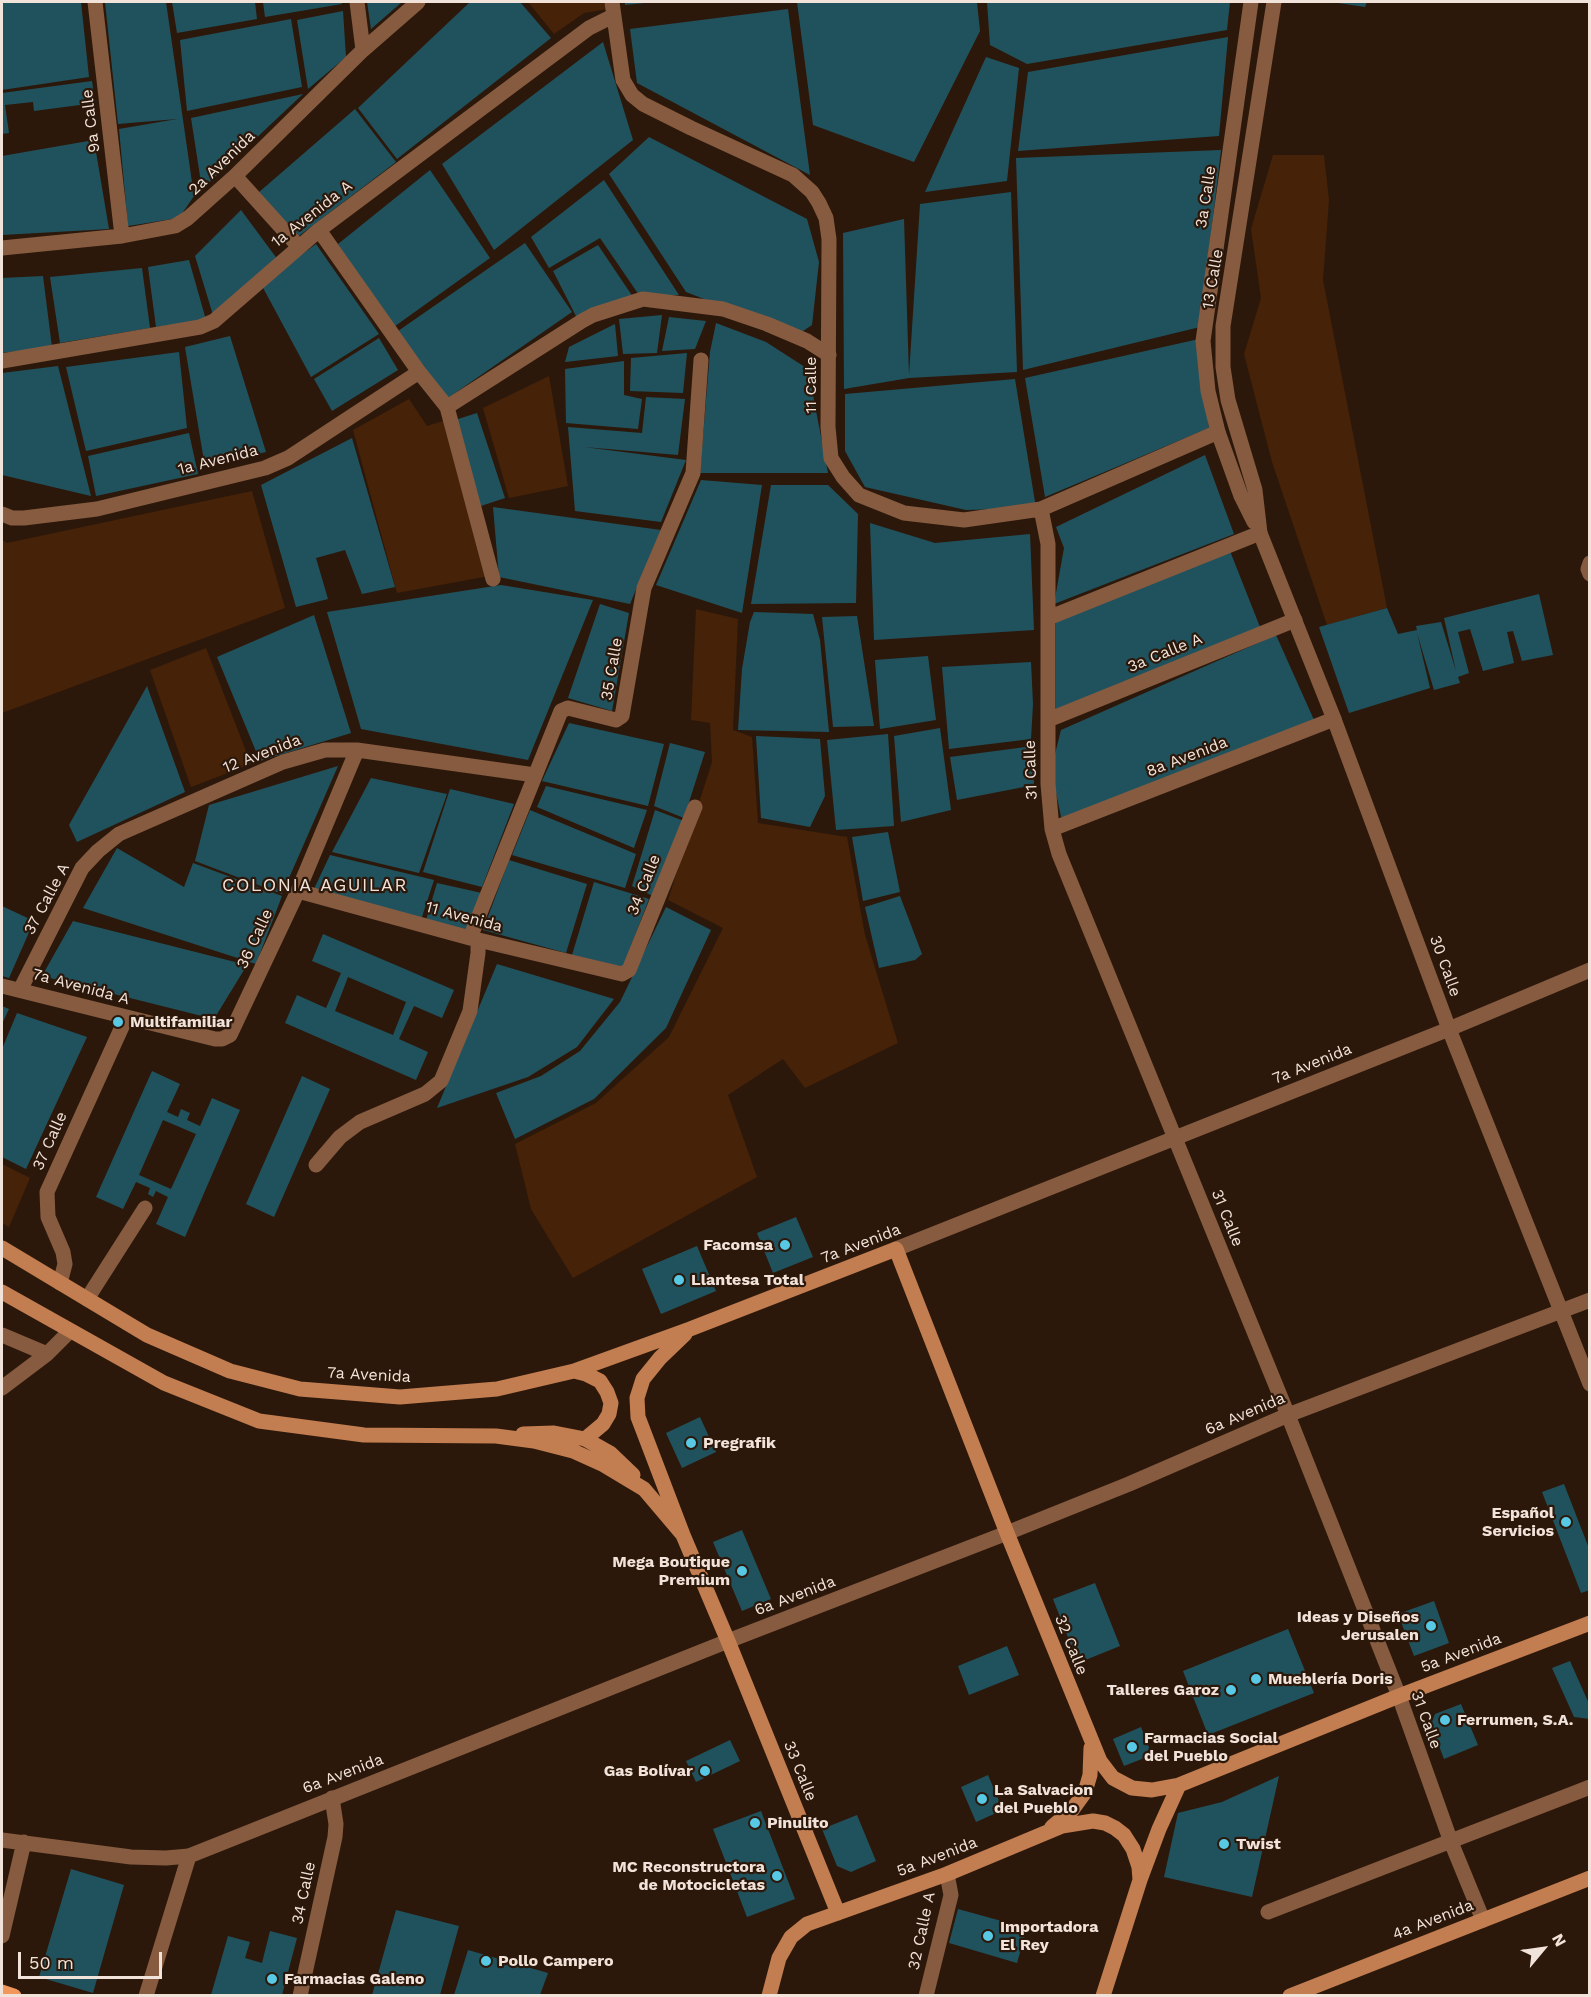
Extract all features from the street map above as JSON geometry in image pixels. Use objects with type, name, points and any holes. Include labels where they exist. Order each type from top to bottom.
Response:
[{"type":"main road","name":"7a Avenida","points":[[2,1248],[147,1335],[230,1371],[300,1389],[400,1397],[497,1389],[574,1371],[690,1329],[896,1249]]},
{"type":"main road","name":"32 Calle","points":[[896,1249],[1006,1533],[1105,1771],[1121,1784],[1132,1788],[1152,1790],[1179,1785]]},
{"type":"main road","points":[[2,1292],[69,1332],[164,1383],[259,1421],[364,1436],[496,1436],[544,1432],[585,1438],[610,1453],[627,1468],[682,1535]]},
{"type":"main road","points":[[682,1535],[640,1425],[637,1404],[639,1391],[647,1373],[690,1329]]},
{"type":"main road","points":[[574,1371],[600,1381],[611,1403],[609,1414],[603,1424],[585,1438]]},
{"type":"main road","points":[[496,1436],[547,1444],[573,1451],[604,1465],[644,1489]]},
{"type":"main road","name":"33 Calle","points":[[682,1535],[728,1641],[838,1913]]},
{"type":"main road","name":"5a Avenida","points":[[1179,1785],[1399,1696],[1590,1623]]},
{"type":"main road","name":"5a Avenida","points":[[1047,1831],[1072,1810],[1085,1792],[1091,1763],[1090,1739]]},
{"type":"main road","points":[[1103,1995],[1140,1880],[1159,1828],[1179,1785]]},
{"type":"main road","name":"5a Avenida","points":[[838,1913],[947,1874],[1047,1831],[1074,1823],[1093,1821],[1115,1828],[1129,1841],[1133,1849],[1139,1867],[1140,1880]]},
{"type":"main road","name":"4a Avenida","points":[[1290,1995],[1590,1878]]},
{"type":"main road","points":[[769,1995],[779,1958],[791,1937],[807,1924],[838,1913]]},
{"type":"main road","points":[[2,1992],[14,1995]]},
{"type":"street","name":"9a Calle","points":[[95,2],[122,236]]},
{"type":"street","points":[[357,2],[363,50]]},
{"type":"street","name":"2a Avenida","points":[[2,248],[122,236],[175,226],[201,208],[363,50],[418,2]]},
{"type":"street","name":"3a Calle","points":[[1251,2],[1203,341],[1209,391],[1218,432],[1241,496],[1260,533]]},
{"type":"street","name":"13 Calle","points":[[1270,559],[1260,533],[1254,490],[1230,408],[1223,367],[1223,326],[1274,2]]},
{"type":"street","name":"1a Avenida A","points":[[2,361],[200,327],[214,321],[319,230],[613,9]]},
{"type":"street","name":"11 Calle","points":[[613,9],[623,80],[632,95],[643,104],[691,128],[793,175],[812,192],[819,202],[826,218],[829,239],[828,426],[831,458],[843,477],[859,495],[904,513],[964,520],[1041,509],[1218,432]]},
{"type":"street","points":[[235,176],[298,247]]},
{"type":"street","points":[[319,230],[419,372],[447,407],[493,579]]},
{"type":"street","points":[[1212,275],[1232,278]]},
{"type":"street","points":[[447,407],[582,321],[593,315],[643,299],[723,309],[807,341],[829,355]]},
{"type":"street","name":"35 Calle","points":[[316,1165],[340,1137],[360,1122],[425,1094],[441,1081],[470,1011],[478,953],[474,939],[561,711],[564,708],[616,720],[622,716],[644,588],[693,473],[701,360]]},
{"type":"street","name":"1a Avenida","points":[[2,514],[12,518],[24,518],[96,509],[265,468],[288,458],[419,372]]},
{"type":"street","name":"31 Calle","points":[[1041,509],[1048,544],[1047,762],[1052,829],[1059,854],[1288,1414],[1399,1696],[1451,1842],[1483,1920]]},
{"type":"street","points":[[1048,618],[1260,533]]},
{"type":"street","name":"30 Calle","points":[[1270,559],[1334,719],[1449,1029],[1590,1384]]},
{"type":"street","points":[[1590,563],[1588,569],[1590,574]]},
{"type":"street","name":"3a Calle A","points":[[1048,720],[1295,620]]},
{"type":"street","name":"8a Avenida","points":[[1052,829],[1334,719]]},
{"type":"street","name":"12 Avenida","points":[[119,834],[283,762],[325,750],[357,750],[535,775]]},
{"type":"street","name":"36 Calle","points":[[222,1039],[230,1035],[298,891],[357,750]]},
{"type":"street","name":"34 Calle","points":[[622,974],[629,970],[695,807]]},
{"type":"street","name":"37 Calle A","points":[[20,990],[82,868],[119,834]]},
{"type":"street","name":"11 Avenida","points":[[298,891],[474,939],[622,974]]},
{"type":"street","name":"7a Avenida","points":[[896,1249],[1449,1029],[1590,970]]},
{"type":"street","name":"7a Avenida A","points":[[2,986],[126,1018],[222,1039]]},
{"type":"street","name":"37 Calle","points":[[60,1283],[65,1264],[63,1252],[48,1217],[47,1192],[126,1018]]},
{"type":"street","points":[[87,1299],[145,1208]]},
{"type":"street","name":"6a Avenida","points":[[2,1840],[131,1857],[189,1856],[1129,1484],[1288,1414],[1590,1300]]},
{"type":"street","points":[[2,1388],[47,1354],[69,1332]]},
{"type":"street","points":[[2,1335],[47,1354]]},
{"type":"street","points":[[1268,1912],[1590,1787]]},
{"type":"street","name":"34 Calle","points":[[300,1995],[335,1837],[336,1824],[332,1798]]},
{"type":"street","points":[[2,1936],[24,1842]]},
{"type":"street","points":[[146,1995],[189,1856]]},
{"type":"street","name":"32 Calle A","points":[[926,1995],[951,1894],[947,1874]]},
{"type":"shaded area","points":[[528,2],[607,2],[608,9],[584,13],[554,34]]},
{"type":"shaded area","points":[[1273,155],[1324,155],[1329,200],[1323,280],[1387,608],[1327,625],[1272,462],[1244,354],[1261,298],[1251,229]]},
{"type":"shaded area","points":[[549,376],[568,486],[509,498],[483,408]]},
{"type":"shaded area","points":[[409,399],[427,426],[446,420],[489,576],[397,593],[353,430]]},
{"type":"shaded area","points":[[252,491],[285,608],[2,713],[2,540],[7,543]]},
{"type":"shaded area","points":[[696,609],[738,619],[733,730],[752,737],[758,823],[847,837],[865,935],[898,1043],[805,1088],[783,1059],[728,1095],[757,1177],[573,1278],[531,1209],[515,1144],[596,1103],[669,1037],[723,928],[668,900],[712,762],[710,723],[691,720]]},
{"type":"shaded area","points":[[206,648],[251,764],[191,787],[150,670]]},
{"type":"shaded area","points":[[2,1164],[30,1178],[9,1227],[2,1223]]},
{"type":"building","points":[[2,2],[81,2],[89,77],[2,90]]},
{"type":"building","points":[[105,2],[166,2],[194,196],[179,218],[128,226],[119,129],[177,119],[118,124]]},
{"type":"building","points":[[172,2],[255,2],[257,19],[177,33]]},
{"type":"building","points":[[263,2],[341,2],[342,4],[265,17]]},
{"type":"building","points":[[367,2],[402,2],[371,29]]},
{"type":"building","points":[[470,2],[520,2],[551,38],[397,159],[358,108]]},
{"type":"building","points":[[625,2],[645,2],[645,3],[625,5]]},
{"type":"building","points":[[797,2],[977,2],[980,31],[914,162],[813,125]]},
{"type":"building","points":[[987,2],[1230,2],[1227,30],[1027,64],[990,45]]},
{"type":"building","points":[[1331,2],[1367,2],[1365,7]]},
{"type":"building","points":[[788,9],[810,175],[637,83],[630,29]]},
{"type":"building","points":[[343,11],[346,57],[308,89],[297,20]]},
{"type":"building","points":[[291,19],[302,87],[187,111],[180,40]]},
{"type":"building","points":[[1228,37],[1219,136],[1018,151],[1028,72]]},
{"type":"building","points":[[603,42],[633,140],[494,250],[442,164]]},
{"type":"building","points":[[986,57],[1019,68],[1007,181],[925,192]]},
{"type":"building","points":[[92,81],[95,103],[34,111],[33,102],[5,105],[9,133],[2,134],[2,93]]},
{"type":"building","points":[[303,94],[202,189],[191,118]]},
{"type":"building","points":[[355,109],[396,162],[295,239],[258,193]]},
{"type":"building","points":[[649,137],[807,219],[819,262],[812,325],[797,335],[686,292],[609,174]]},
{"type":"building","points":[[94,140],[109,229],[2,235],[2,156]]},
{"type":"building","points":[[1221,150],[1200,327],[1023,370],[1016,158]]},
{"type":"building","points":[[430,170],[490,258],[391,329],[338,244]]},
{"type":"building","points":[[604,180],[679,295],[639,295],[600,238],[549,268],[531,237]]},
{"type":"building","points":[[1011,192],[1017,372],[909,378],[844,389],[843,233],[904,219],[909,375],[920,204]]},
{"type":"building","points":[[241,210],[278,260],[213,315],[195,256]]},
{"type":"building","points":[[525,243],[572,312],[445,400],[398,331]]},
{"type":"building","points":[[316,244],[379,334],[311,377],[261,284]]},
{"type":"building","points":[[598,245],[633,297],[578,320],[553,271]]},
{"type":"building","points":[[189,260],[206,320],[156,327],[148,267]]},
{"type":"building","points":[[142,268],[150,328],[60,343],[50,277]]},
{"type":"building","points":[[43,276],[52,347],[2,353],[2,278]]},
{"type":"building","points":[[662,315],[657,353],[623,354],[619,319]]},
{"type":"building","points":[[669,317],[706,321],[695,349],[662,351]]},
{"type":"building","points":[[716,323],[766,342],[808,369],[828,473],[700,473],[710,352]]},
{"type":"building","points":[[615,324],[618,356],[565,362],[569,347]]},
{"type":"building","points":[[230,336],[266,452],[205,467],[185,347]]},
{"type":"building","points":[[379,338],[398,370],[332,411],[314,379]]},
{"type":"building","points":[[1199,339],[1209,428],[1045,497],[1025,378]]},
{"type":"building","points":[[179,352],[187,428],[86,451],[66,367]]},
{"type":"building","points":[[687,353],[683,393],[630,391],[631,358]]},
{"type":"building","points":[[624,361],[624,395],[642,399],[638,429],[566,423],[565,369]]},
{"type":"building","points":[[58,366],[91,496],[2,475],[2,373]]},
{"type":"building","points":[[1015,379],[1036,508],[966,510],[865,487],[845,451],[845,394]]},
{"type":"building","points":[[646,397],[685,399],[678,455],[584,447],[686,460],[661,522],[575,511],[568,427],[642,433]]},
{"type":"building","points":[[477,413],[505,498],[478,507],[452,421]]},
{"type":"building","points":[[189,433],[198,474],[96,496],[88,456]]},
{"type":"building","points":[[352,438],[395,587],[362,594],[345,550],[316,558],[328,599],[296,607],[261,485]]},
{"type":"building","points":[[1205,455],[1234,534],[1054,604],[1064,548],[1056,527]]},
{"type":"building","points":[[701,480],[762,485],[742,613],[656,585]]},
{"type":"building","points":[[771,485],[828,485],[858,514],[856,603],[751,604]]},
{"type":"building","points":[[493,507],[661,530],[630,604],[499,577]]},
{"type":"building","points":[[870,523],[935,543],[1030,534],[1034,630],[874,640]]},
{"type":"building","points":[[1230,551],[1260,627],[1056,710],[1056,622]]},
{"type":"building","points":[[501,585],[593,600],[528,760],[361,729],[327,612]]},
{"type":"building","points":[[1539,594],[1553,655],[1522,661],[1513,631],[1507,632],[1514,663],[1483,671],[1470,629],[1458,632],[1469,673],[1458,677],[1460,683],[1434,690],[1417,633],[1430,688],[1349,713],[1319,627],[1387,608],[1398,634],[1417,630],[1416,626],[1441,622],[1456,671],[1444,618]]},
{"type":"building","points":[[600,604],[629,613],[612,711],[568,698]]},
{"type":"building","points":[[754,612],[813,614],[820,640],[829,732],[738,730],[742,669],[750,622]]},
{"type":"building","points":[[314,615],[351,733],[260,761],[217,657]]},
{"type":"building","points":[[857,616],[874,726],[833,727],[822,617]]},
{"type":"building","points":[[1276,635],[1314,720],[1062,821],[1051,770],[1061,730]]},
{"type":"building","points":[[928,656],[936,720],[880,729],[875,660]]},
{"type":"building","points":[[1031,662],[1033,704],[1031,739],[949,749],[942,667]]},
{"type":"building","points":[[147,686],[185,792],[77,842],[69,825]]},
{"type":"building","points":[[569,723],[664,744],[648,806],[542,781]]},
{"type":"building","points":[[940,728],[951,810],[901,822],[894,736]]},
{"type":"building","points":[[888,734],[894,826],[836,830],[827,740]]},
{"type":"building","points":[[756,736],[820,739],[825,796],[810,827],[761,818]]},
{"type":"building","points":[[670,743],[705,752],[684,818],[654,806]]},
{"type":"building","points":[[1033,746],[1034,785],[957,800],[950,757]]},
{"type":"building","points":[[338,766],[282,894],[195,861],[209,805]]},
{"type":"building","points":[[371,778],[447,794],[419,873],[332,852]]},
{"type":"building","points":[[546,786],[647,810],[634,848],[537,807]]},
{"type":"building","points":[[450,789],[514,804],[482,887],[423,872]]},
{"type":"building","points":[[530,810],[636,854],[625,888],[512,855]]},
{"type":"building","points":[[655,810],[684,821],[655,897],[632,886]]},
{"type":"building","points":[[888,832],[900,892],[863,901],[852,837]]},
{"type":"building","points":[[117,848],[184,887],[193,863],[282,896],[256,964],[83,908]]},
{"type":"building","points":[[330,855],[434,880],[421,920],[313,891]]},
{"type":"building","points":[[509,860],[587,884],[566,953],[483,930]]},
{"type":"building","points":[[594,882],[649,899],[623,967],[572,955]]},
{"type":"building","points":[[437,883],[482,893],[466,932],[426,920]]},
{"type":"building","points":[[900,896],[922,954],[915,960],[879,968],[865,907]]},
{"type":"building","points":[[2,906],[34,921],[9,978],[2,976]]},
{"type":"building","points":[[666,907],[711,930],[666,1028],[594,1099],[515,1139],[496,1093],[541,1076],[580,1051],[620,1002]]},
{"type":"building","points":[[73,921],[247,965],[214,1019],[42,976]]},
{"type":"building","points":[[323,934],[454,990],[442,1018],[414,1006],[399,1039],[428,1052],[416,1080],[285,1023],[297,995],[326,1008],[341,973],[312,961]],"holes":[[[348,977],[406,1002],[393,1035],[335,1011]]]},
{"type":"building","points":[[497,964],[614,999],[577,1047],[528,1077],[437,1108]]},
{"type":"building","points":[[2,1006],[9,1009],[2,1024]]},
{"type":"building","points":[[17,1013],[87,1037],[26,1169],[2,1157],[2,1049]]},
{"type":"building","points":[[152,1071],[180,1084],[167,1112],[178,1117],[181,1109],[190,1113],[187,1120],[200,1126],[212,1098],[240,1110],[185,1237],[156,1224],[168,1197],[156,1191],[153,1197],[148,1194],[150,1188],[136,1182],[123,1209],[96,1197]],"holes":[[[163,1120],[196,1134],[171,1189],[139,1175]]]},
{"type":"building","points":[[302,1076],[330,1089],[274,1217],[246,1204]]},
{"type":"building","name":"Facomsa","points":[[796,1217],[813,1257],[773,1273],[757,1233]]},
{"type":"building","name":"Llantesa Total","points":[[697,1246],[716,1291],[661,1314],[642,1269]]},
{"type":"building","name":"Pregrafik","points":[[700,1417],[716,1452],[682,1468],[666,1433]]},
{"type":"building","name":"Español Servicios","points":[[1564,1484],[1590,1551],[1590,1590],[1581,1593],[1542,1492]]},
{"type":"building","name":"Mega Boutique Premium","points":[[742,1530],[771,1599],[742,1611],[713,1542]]},
{"type":"building","points":[[1095,1583],[1120,1646],[1078,1663],[1053,1599]]},
{"type":"building","points":[[1434,1601],[1449,1643],[1414,1656],[1398,1614]]},
{"type":"building","points":[[1288,1629],[1314,1693],[1208,1735],[1183,1671]]},
{"type":"building","points":[[1007,1646],[1019,1675],[969,1695],[958,1666]]},
{"type":"building","points":[[1570,1661],[1590,1706],[1590,1719],[1574,1717],[1552,1668]]},
{"type":"building","points":[[1461,1704],[1478,1745],[1444,1759],[1431,1725],[1435,1714]]},
{"type":"building","name":"Farmacias Social del Pueblo","points":[[1141,1727],[1152,1755],[1124,1766],[1113,1739]]},
{"type":"building","name":"Gas Bolívar","points":[[730,1740],[740,1761],[696,1782],[686,1761]]},
{"type":"building","name":"La Salvacion del Pueblo","points":[[988,1775],[1003,1810],[976,1822],[961,1787]]},
{"type":"building","points":[[1279,1776],[1252,1897],[1164,1877],[1178,1813],[1222,1802]]},
{"type":"building","points":[[761,1811],[795,1899],[747,1917],[713,1829]]},
{"type":"building","points":[[857,1815],[876,1861],[851,1872],[837,1866],[822,1829]]},
{"type":"building","points":[[71,1869],[124,1885],[93,1993],[39,1977]]},
{"type":"building","name":"Importadora El Rey","points":[[958,1909],[1027,1928],[1017,1963],[949,1943]]},
{"type":"building","points":[[396,1910],[459,1926],[440,1995],[372,1995]]},
{"type":"building","points":[[270,1931],[297,1938],[282,1995],[211,1995],[228,1936],[250,1942],[245,1958],[262,1963]]},
{"type":"building","name":"Pollo Campero","points":[[468,1950],[548,1973],[540,1995],[454,1995]]},
{"type":"place","name":"Multifamiliar","points":[[118,1022]]},
{"type":"place","name":"Facomsa","points":[[785,1245]]},
{"type":"place","name":"Llantesa Total","points":[[679,1280]]},
{"type":"place","name":"Pregrafik","points":[[691,1443]]},
{"type":"place","name":"Español Servicios","points":[[1566,1522]]},
{"type":"place","name":"Mega Boutique Premium","points":[[742,1571]]},
{"type":"place","name":"Ideas y Diseños Jerusalen","points":[[1431,1626]]},
{"type":"place","name":"Mueblería Doris","points":[[1256,1679]]},
{"type":"place","name":"Talleres Garoz","points":[[1231,1690]]},
{"type":"place","name":"Ferrumen, S.A.","points":[[1445,1720]]},
{"type":"place","name":"Farmacias Social del Pueblo","points":[[1132,1747]]},
{"type":"place","name":"Gas Bolívar","points":[[705,1771]]},
{"type":"place","name":"La Salvacion del Pueblo","points":[[982,1799]]},
{"type":"place","name":"Pinulito","points":[[755,1823]]},
{"type":"place","name":"Twist","points":[[1224,1844]]},
{"type":"place","name":"MC Reconstructora de Motocicletas","points":[[777,1876]]},
{"type":"place","name":"Importadora El Rey","points":[[988,1936]]},
{"type":"place","name":"Pollo Campero","points":[[486,1961]]},
{"type":"place","name":"Farmacias Galeno","points":[[272,1979]]},
{"type":"district","name":"COLONIA AGUILAR","points":[[315,886]]}]
